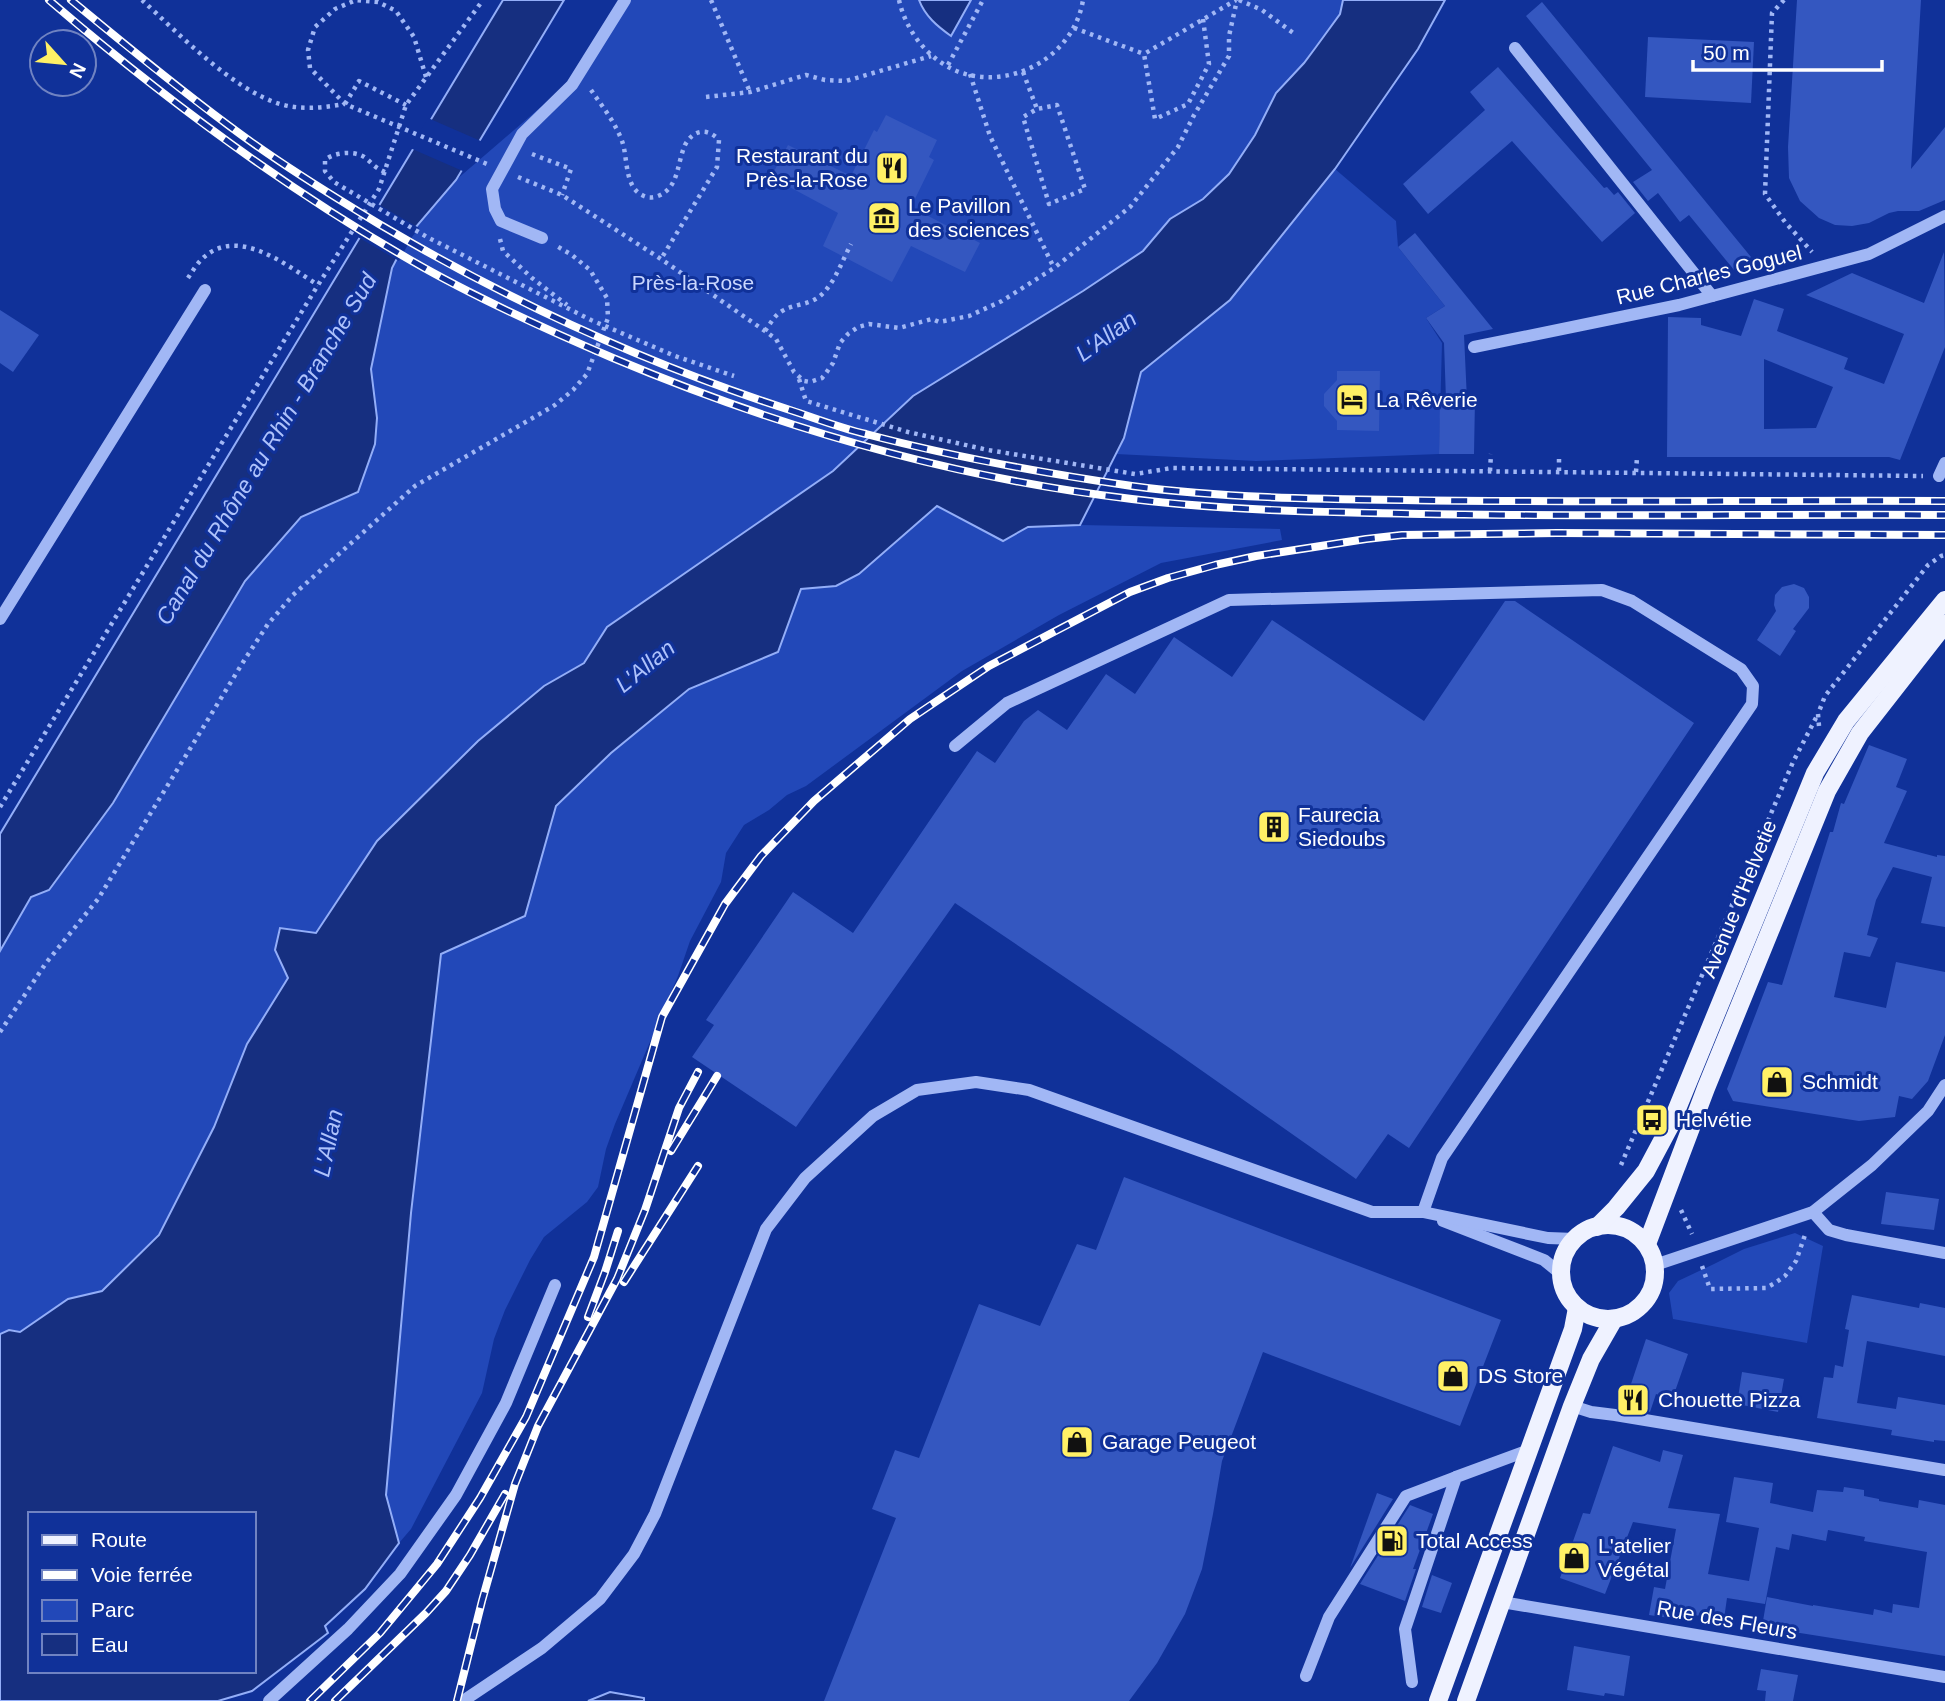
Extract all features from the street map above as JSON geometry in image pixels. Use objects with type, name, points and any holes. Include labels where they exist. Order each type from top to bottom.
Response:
[{"type":"main road","name":"Avenue d'Helvetie","points":[[1597,1227],[1646,1171],[1670,1126],[1815,773],[1846,721],[1945,600]]},
{"type":"main road","name":"Avenue d'Helvetie","points":[[1647,1244],[1706,1088],[1827,791],[1860,733],[1945,624]]},
{"type":"main road","points":[[1610,1225],[1624,1227],[1647,1244],[1655,1265],[1655,1280],[1650,1295],[1641,1307],[1629,1315],[1601,1319],[1577,1308],[1569,1298],[1563,1286],[1562,1261],[1567,1249],[1585,1231],[1610,1225]]},
{"type":"main road","points":[[1437,1701],[1573,1329],[1577,1308]]},
{"type":"main road","points":[[1466,1701],[1572,1406],[1591,1359],[1614,1319]]},
{"type":"street","points":[[542,238],[501,221],[495,209],[492,189],[522,134],[572,85],[625,0]]},
{"type":"street","points":[[1515,48],[1712,296]]},
{"type":"street","name":"Rue Charles Goguel","points":[[1474,347],[1679,305],[1869,254],[1945,216]]},
{"type":"street","points":[[0,619],[205,290]]},
{"type":"street","points":[[1939,476],[1945,463]]},
{"type":"street","points":[[955,746],[1007,703],[1229,600],[1602,590],[1632,601],[1741,668],[1753,686],[1752,704],[1442,1158],[1423,1212]]},
{"type":"street","points":[[463,1701],[542,1648],[600,1599],[634,1554],[655,1514],[766,1229],[805,1178],[873,1116],[917,1090],[976,1082],[1029,1090],[1372,1212],[1423,1212],[1548,1238],[1575,1239]]},
{"type":"street","points":[[1655,1265],[1813,1212],[1881,1156],[1928,1111],[1945,1084]]},
{"type":"street","points":[[1423,1212],[1470,1233],[1544,1260],[1561,1274]]},
{"type":"street","points":[[1813,1212],[1829,1230],[1945,1254]]},
{"type":"street","points":[[269,1701],[348,1629],[400,1574],[456,1495],[506,1403],[555,1285]]},
{"type":"street","points":[[1572,1406],[1591,1412],[1945,1470]]},
{"type":"street","points":[[1306,1676],[1329,1617],[1406,1496],[1529,1450]]},
{"type":"street","points":[[1412,1682],[1405,1629],[1456,1477]]},
{"type":"street","name":"Rue des Fleurs","points":[[1502,1602],[1945,1677]]},
{"type":"path","points":[[142,0],[190,45],[258,95],[280,104],[307,108],[345,104]]},
{"type":"path","points":[[0,807],[379,189],[406,105],[483,0]]},
{"type":"path","points":[[711,0],[750,92]]},
{"type":"path","points":[[899,0],[911,32],[931,56],[959,72],[991,77],[1023,72],[1043,62],[1061,47],[1074,28],[1083,0]]},
{"type":"path","points":[[948,65],[983,0]]},
{"type":"path","points":[[1144,54],[1237,0]]},
{"type":"path","points":[[1237,0],[1262,10],[1296,35]]},
{"type":"path","points":[[511,174],[562,195],[765,331],[776,339],[794,372],[810,383],[822,378],[830,369],[840,343],[858,327],[869,324],[898,328],[932,318],[939,322],[969,316],[1002,302],[1054,268],[1130,207],[1178,147],[1229,57],[1229,36],[1237,0]]},
{"type":"path","points":[[1784,0],[1772,13],[1765,194],[1784,222],[1825,265]]},
{"type":"path","points":[[426,77],[414,37],[396,11],[378,2],[356,1],[335,9],[315,27],[308,50],[310,68],[345,104],[499,169]]},
{"type":"path","points":[[1144,54],[1155,120],[1188,104],[1209,64],[1203,19]]},
{"type":"path","points":[[1074,28],[1144,54]]},
{"type":"path","points":[[706,97],[750,92],[806,75],[825,80],[846,81],[931,56]]},
{"type":"path","points":[[1023,72],[1037,109]]},
{"type":"path","points":[[579,74],[616,127],[632,186],[642,196],[656,196],[669,188],[678,171],[685,146],[692,136],[700,131],[709,132],[719,140],[717,167],[661,259]]},
{"type":"path","points":[[970,74],[990,136],[1054,268]]},
{"type":"path","points":[[345,104],[359,81],[406,105]]},
{"type":"path","points":[[1057,105],[1085,189],[1049,204],[1023,117],[1037,109],[1057,105]]},
{"type":"path","points":[[514,148],[570,169],[562,195]]},
{"type":"path","points":[[385,172],[357,153],[340,153],[325,160],[325,171],[334,182],[427,237],[591,320],[675,356],[734,376]]},
{"type":"path","points":[[501,221],[498,234],[503,251],[578,314]]},
{"type":"path","points":[[0,1032],[46,963],[98,899],[245,659],[268,624],[293,595],[415,486],[555,405],[587,374],[608,318],[607,298],[590,270],[572,255],[542,238]]},
{"type":"path","points":[[765,331],[781,311],[807,303],[822,294],[831,284],[851,244]]},
{"type":"path","points":[[187,279],[200,260],[212,251],[228,246],[248,247],[272,257],[318,285]]},
{"type":"path","points":[[799,377],[806,401],[908,432],[988,450],[1135,474],[1172,468],[1939,476]]},
{"type":"path","points":[[1490,471],[1491,454]]},
{"type":"path","points":[[1559,456],[1559,471]]},
{"type":"path","points":[[1636,472],[1637,457]]},
{"type":"path","points":[[1835,740],[1823,733],[1819,727],[1818,714],[1825,696],[1928,565],[1945,555]]},
{"type":"path","points":[[1710,1289],[1766,1288],[1785,1276],[1796,1261],[1813,1212]]},
{"type":"green space","name":"Près-la-Rose","points":[[625,0],[1343,0],[1340,14],[1304,63],[1276,93],[1255,135],[1229,174],[1203,199],[1170,219],[1143,251],[913,396],[833,471],[607,627],[584,662],[544,686],[478,741],[377,841],[316,933],[275,950],[288,978],[247,1044],[214,1127],[159,1235],[102,1291],[68,1299],[20,1332],[9,1330],[0,1334],[0,951],[31,897],[49,890],[113,803],[245,581],[301,517],[358,491],[377,418],[371,369],[392,268],[409,235],[456,180],[579,74]]},
{"type":"green space","points":[[1335,169],[1396,221],[1398,247],[1445,306],[1426,318],[1442,343],[1439,454],[1256,461],[1116,454],[1124,438],[1141,372],[1230,300]]},
{"type":"green space","points":[[937,505],[1003,541],[1028,527],[1080,525],[1280,529],[1282,540],[1161,563],[1059,615],[962,671],[806,786],[787,795],[744,825],[726,853],[721,882],[690,941],[678,976],[615,1124],[606,1149],[598,1187],[587,1202],[544,1237],[530,1260],[494,1339],[482,1393],[411,1529],[399,1543],[386,1495],[411,1213],[441,954],[525,916],[556,806],[611,753],[689,689],[778,652],[801,589],[836,586],[859,574]]},
{"type":"green space","points":[[1795,1233],[1823,1246],[1807,1343],[1673,1319],[1669,1293],[1678,1281],[1744,1249]]},
{"type":"water","name":"Canal du Rhône au Rhin - Branche Sud","points":[[503,0],[564,0],[456,180],[409,235],[392,268],[371,369],[377,418],[375,444],[358,492],[301,517],[245,581],[113,803],[49,890],[31,897],[0,951],[0,834]]},
{"type":"water","points":[[919,0],[971,0],[951,36],[932,20]]},
{"type":"water","name":"L'Allan","points":[[1343,0],[1445,0],[1418,49],[1335,169],[1230,300],[1141,372],[1124,438],[1080,525],[1028,527],[1003,541],[937,506],[859,574],[836,586],[801,589],[778,652],[689,689],[611,753],[556,806],[525,916],[441,954],[411,1213],[386,1495],[399,1543],[365,1589],[325,1626],[328,1633],[252,1691],[218,1701],[0,1701],[0,1334],[9,1330],[20,1332],[68,1299],[102,1291],[159,1235],[214,1127],[247,1044],[288,978],[275,950],[280,928],[316,933],[377,841],[478,741],[544,686],[584,663],[607,627],[833,471],[913,396],[1143,251],[1170,219],[1203,199],[1229,174],[1255,135],[1276,93],[1304,63],[1340,14]]},
{"type":"water","points":[[610,1692],[644,1698],[644,1701],[588,1701]]},
{"type":"pier","points":[[428,118],[483,142],[465,172],[410,148]]},
{"type":"pier","points":[[376,203],[419,228],[399,261],[356,236]]},
{"type":"building","points":[[1797,0],[1921,0],[1911,169],[1945,127],[1945,200],[1919,211],[1889,213],[1869,223],[1852,226],[1835,225],[1819,218],[1800,201],[1789,178],[1788,147]]},
{"type":"building","points":[[1542,2],[1751,257],[1734,270],[1689,215],[1680,222],[1658,193],[1648,201],[1633,182],[1652,170],[1526,16]]},
{"type":"building","points":[[1648,37],[1754,42],[1751,103],[1645,97]]},
{"type":"building","points":[[1498,67],[1604,188],[1607,187],[1614,195],[1618,192],[1635,213],[1602,242],[1512,141],[1428,214],[1403,184],[1485,110],[1470,92]]},
{"type":"building","name":"Le Pavillon des sciences","points":[[886,115],[937,140],[929,157],[934,160],[911,207],[980,243],[965,272],[911,246],[892,282],[823,246],[838,213],[771,177],[788,145],[851,176],[874,130],[877,132]]},
{"type":"building","points":[[1415,233],[1493,329],[1464,335],[1467,400],[1475,399],[1474,454],[1439,454],[1440,400],[1446,400],[1444,343],[1426,318],[1445,306],[1398,247]]},
{"type":"building","points":[[1944,252],[1945,347],[1900,460],[1889,457],[1667,457],[1668,317],[1701,318],[1701,325],[1741,336],[1754,299],[1784,309],[1777,331],[1848,358],[1844,369],[1884,384],[1904,334],[1806,295],[1852,273],[1924,303]],"holes":[[[1764,359],[1833,387],[1816,428],[1764,429]]]},
{"type":"building","points":[[0,310],[39,335],[13,372],[0,363]]},
{"type":"building","name":"La Rêverie","points":[[1337,371],[1380,371],[1379,431],[1337,430],[1337,421],[1324,406],[1324,394],[1337,380]]},
{"type":"building","points":[[1794,584],[1804,588],[1809,597],[1809,608],[1793,629],[1796,631],[1780,656],[1757,640],[1776,611],[1775,595],[1782,587]]},
{"type":"building","name":"Faurecia Siedoubs","points":[[1505,601],[1515,601],[1694,723],[1409,1148],[1388,1134],[1356,1179],[1171,1049],[955,903],[796,1127],[692,1057],[714,1025],[706,1020],[793,892],[853,933],[977,751],[995,763],[1024,721],[1038,710],[1067,730],[1106,674],[1135,694],[1174,637],[1232,677],[1272,620],[1424,721]]},
{"type":"building","points":[[1869,745],[1907,759],[1896,787],[1907,791],[1884,843],[1937,857],[1945,856],[1945,927],[1921,923],[1932,877],[1893,867],[1876,900],[1867,935],[1878,938],[1870,957],[1844,952],[1834,997],[1886,1008],[1896,962],[1945,972],[1945,1035],[1928,1081],[1912,1099],[1899,1096],[1895,1117],[1859,1121],[1733,1101],[1727,1089],[1768,982],[1782,985],[1830,832],[1833,832],[1841,803],[1844,804]]},
{"type":"building","name":"Garage Peugeot","points":[[1124,1177],[1501,1320],[1460,1426],[1263,1352],[1222,1461],[1202,1569],[1185,1614],[1157,1663],[1129,1701],[824,1701],[896,1518],[872,1509],[895,1450],[919,1458],[979,1304],[1040,1326],[1077,1244],[1096,1250]]},
{"type":"building","points":[[1886,1192],[1939,1199],[1934,1230],[1881,1224]]},
{"type":"building","points":[[1852,1295],[1919,1308],[1920,1303],[1945,1308],[1945,1356],[1867,1341],[1857,1403],[1896,1409],[1898,1397],[1945,1405],[1945,1441],[1934,1442],[1891,1435],[1892,1430],[1817,1418],[1824,1377],[1833,1378],[1835,1365],[1843,1367],[1849,1330],[1845,1329]]},
{"type":"building","points":[[1646,1339],[1688,1354],[1672,1400],[1656,1394],[1650,1412],[1625,1402]]},
{"type":"building","points":[[1742,1372],[1784,1379],[1778,1412],[1737,1404]]},
{"type":"building","points":[[1613,1446],[1660,1462],[1663,1450],[1683,1455],[1668,1508],[1720,1514],[1708,1574],[1749,1581],[1759,1528],[1726,1522],[1734,1477],[1773,1483],[1770,1503],[1813,1512],[1817,1490],[1843,1492],[1844,1487],[1864,1490],[1864,1496],[1879,1501],[1918,1508],[1919,1500],[1945,1505],[1945,1656],[1762,1627],[1767,1597],[1873,1615],[1874,1609],[1892,1613],[1893,1604],[1919,1608],[1927,1552],[1864,1541],[1865,1537],[1828,1530],[1826,1541],[1792,1534],[1789,1550],[1776,1547],[1765,1604],[1727,1598],[1724,1619],[1671,1612],[1670,1618],[1649,1615],[1654,1587],[1665,1589],[1676,1529],[1633,1522],[1605,1594],[1560,1578],[1583,1513],[1590,1514]]},
{"type":"building","points":[[1377,1493],[1393,1499],[1350,1568]]},
{"type":"building","points":[[1410,1505],[1433,1514],[1413,1569],[1416,1569],[1405,1601],[1360,1584]]},
{"type":"building","points":[[1432,1575],[1452,1583],[1441,1613],[1422,1607]]},
{"type":"building","points":[[1574,1646],[1630,1656],[1624,1696],[1567,1690]]},
{"type":"building","points":[[1761,1669],[1798,1675],[1793,1701],[1765,1701],[1766,1691],[1757,1690]]},
{"type":"railway","points":[[49,0],[135,71],[224,139],[317,203],[436,275],[613,358],[739,407],[868,447],[933,464],[1065,490],[1168,503],[1242,508],[1491,515],[1945,515]]},
{"type":"railway","points":[[71,0],[246,138],[321,189],[428,252],[528,305],[631,351],[736,392],[856,432],[1065,476],[1166,490],[1234,495],[1471,501],[1945,501]]},
{"type":"railway","points":[[310,1701],[380,1633],[437,1564],[480,1498],[526,1417],[594,1257],[662,1017],[725,904],[761,856],[814,801],[910,719],[989,666],[1130,592],[1168,578],[1256,556],[1402,535],[1945,535]]},
{"type":"railway","points":[[457,1701],[515,1484],[538,1426],[617,1279],[645,1210],[679,1108],[698,1072]]},
{"type":"railway","points":[[671,1151],[717,1076]]},
{"type":"railway","points":[[624,1282],[698,1166]]},
{"type":"railway","points":[[588,1317],[618,1231]]},
{"type":"railway","points":[[335,1701],[446,1591],[505,1494]]},
{"type":"place","name":"Restaurant du Près-la-Rose","points":[[892,168]]},
{"type":"place","name":"Le Pavillon des sciences","points":[[884,218]]},
{"type":"place","name":"La Rêverie","points":[[1352,400]]},
{"type":"place","name":"Faurecia Siedoubs","points":[[1274,827]]},
{"type":"place","name":"Schmidt","points":[[1777,1082]]},
{"type":"place","name":"Helvétie","points":[[1652,1120]]},
{"type":"place","name":"DS Store","points":[[1453,1376]]},
{"type":"place","name":"Chouette Pizza","points":[[1633,1400]]},
{"type":"place","name":"Garage Peugeot","points":[[1077,1442]]},
{"type":"place","name":"Total Access","points":[[1392,1541]]},
{"type":"place","name":"L'atelier Végétal","points":[[1574,1558]]}]
